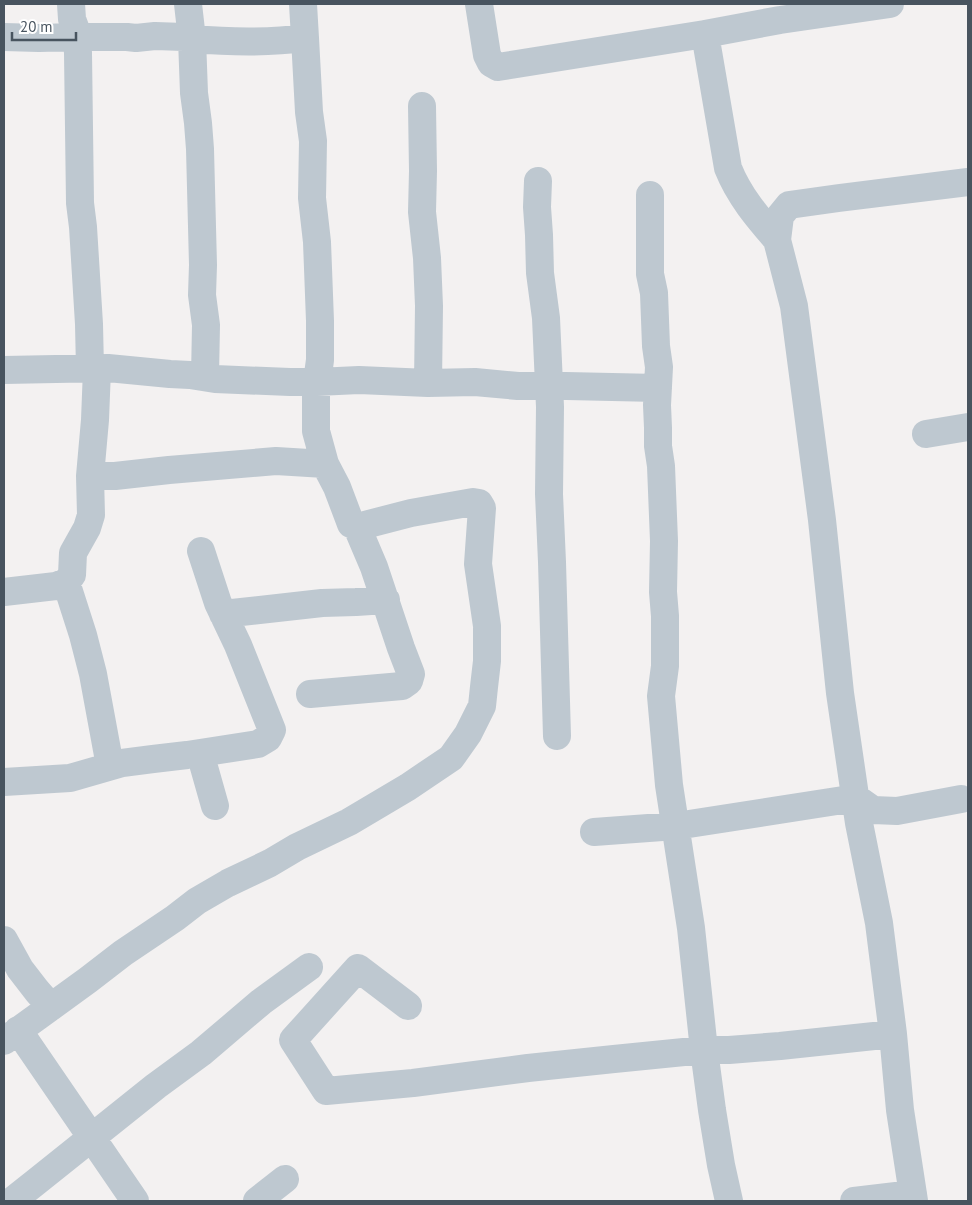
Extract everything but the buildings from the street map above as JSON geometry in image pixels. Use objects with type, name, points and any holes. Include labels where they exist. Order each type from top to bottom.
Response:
[{"type":"street","points":[[4,592],[56,586],[66,582],[72,575],[73,553],[87,528],[91,516],[90,476],[95,420],[80,194],[80,111],[76,30],[72,19],[71,4]]},
{"type":"street","points":[[188,4],[200,149],[202,295],[206,325],[205,376]]},
{"type":"street","points":[[135,1201],[92,1138],[11,1035],[197,901],[297,847],[349,822],[408,787],[451,758],[468,734],[482,706],[487,661],[487,626],[478,564],[482,508],[479,503],[473,502],[411,514],[357,527],[351,524],[337,487],[325,464],[316,432],[315,401],[320,360],[320,321],[317,242],[312,198],[313,141],[309,112],[302,4]]},
{"type":"street","points":[[479,4],[487,55],[491,63],[498,67],[780,20],[890,4]]},
{"type":"street","points":[[705,34],[728,168],[744,200],[777,240]]},
{"type":"street","points":[[4,37],[76,36],[136,38],[156,36],[262,42],[305,38]]},
{"type":"street","points":[[422,106],[422,212],[428,268],[428,383]]},
{"type":"street","points":[[538,181],[537,207],[540,273],[546,318],[550,407],[549,494],[556,736]]},
{"type":"street","points":[[854,1201],[914,1198],[900,1110],[894,1034],[879,923],[861,831],[840,694],[821,511],[794,306],[777,240],[780,216],[789,205],[968,182]]},
{"type":"street","points":[[650,195],[650,274],[654,293],[656,346],[659,367],[657,405],[658,446],[661,466],[664,541],[663,592],[666,644],[661,696],[669,784],[691,928],[704,1050],[715,1128],[729,1201]]},
{"type":"street","points":[[4,370],[71,368],[131,370],[205,376],[215,379],[317,382],[358,380],[428,383],[475,382],[518,386],[658,388]]},
{"type":"street","points":[[926,434],[968,427]]},
{"type":"street","points":[[90,476],[115,476],[276,461],[325,464]]},
{"type":"street","points":[[310,694],[402,686],[409,681],[411,674],[374,567],[357,527]]},
{"type":"street","points":[[4,782],[70,778],[110,766],[258,744],[268,738],[272,730],[238,645],[223,614],[201,551]]},
{"type":"street","points":[[66,582],[93,674],[110,766]]},
{"type":"street","points":[[223,614],[322,603],[386,600]]},
{"type":"street","points":[[200,753],[215,806]]},
{"type":"street","points":[[594,832],[676,826],[856,798],[874,810],[897,811],[961,799]]},
{"type":"street","points":[[4,940],[20,969],[51,1007]]},
{"type":"street","points":[[12,1201],[156,1086],[201,1053],[261,1002],[309,967]]},
{"type":"street","points":[[408,1006],[358,968],[293,1040],[326,1091],[414,1083],[528,1068],[704,1050],[780,1046],[894,1034]]},
{"type":"street","points":[[257,1201],[285,1179]]}]
